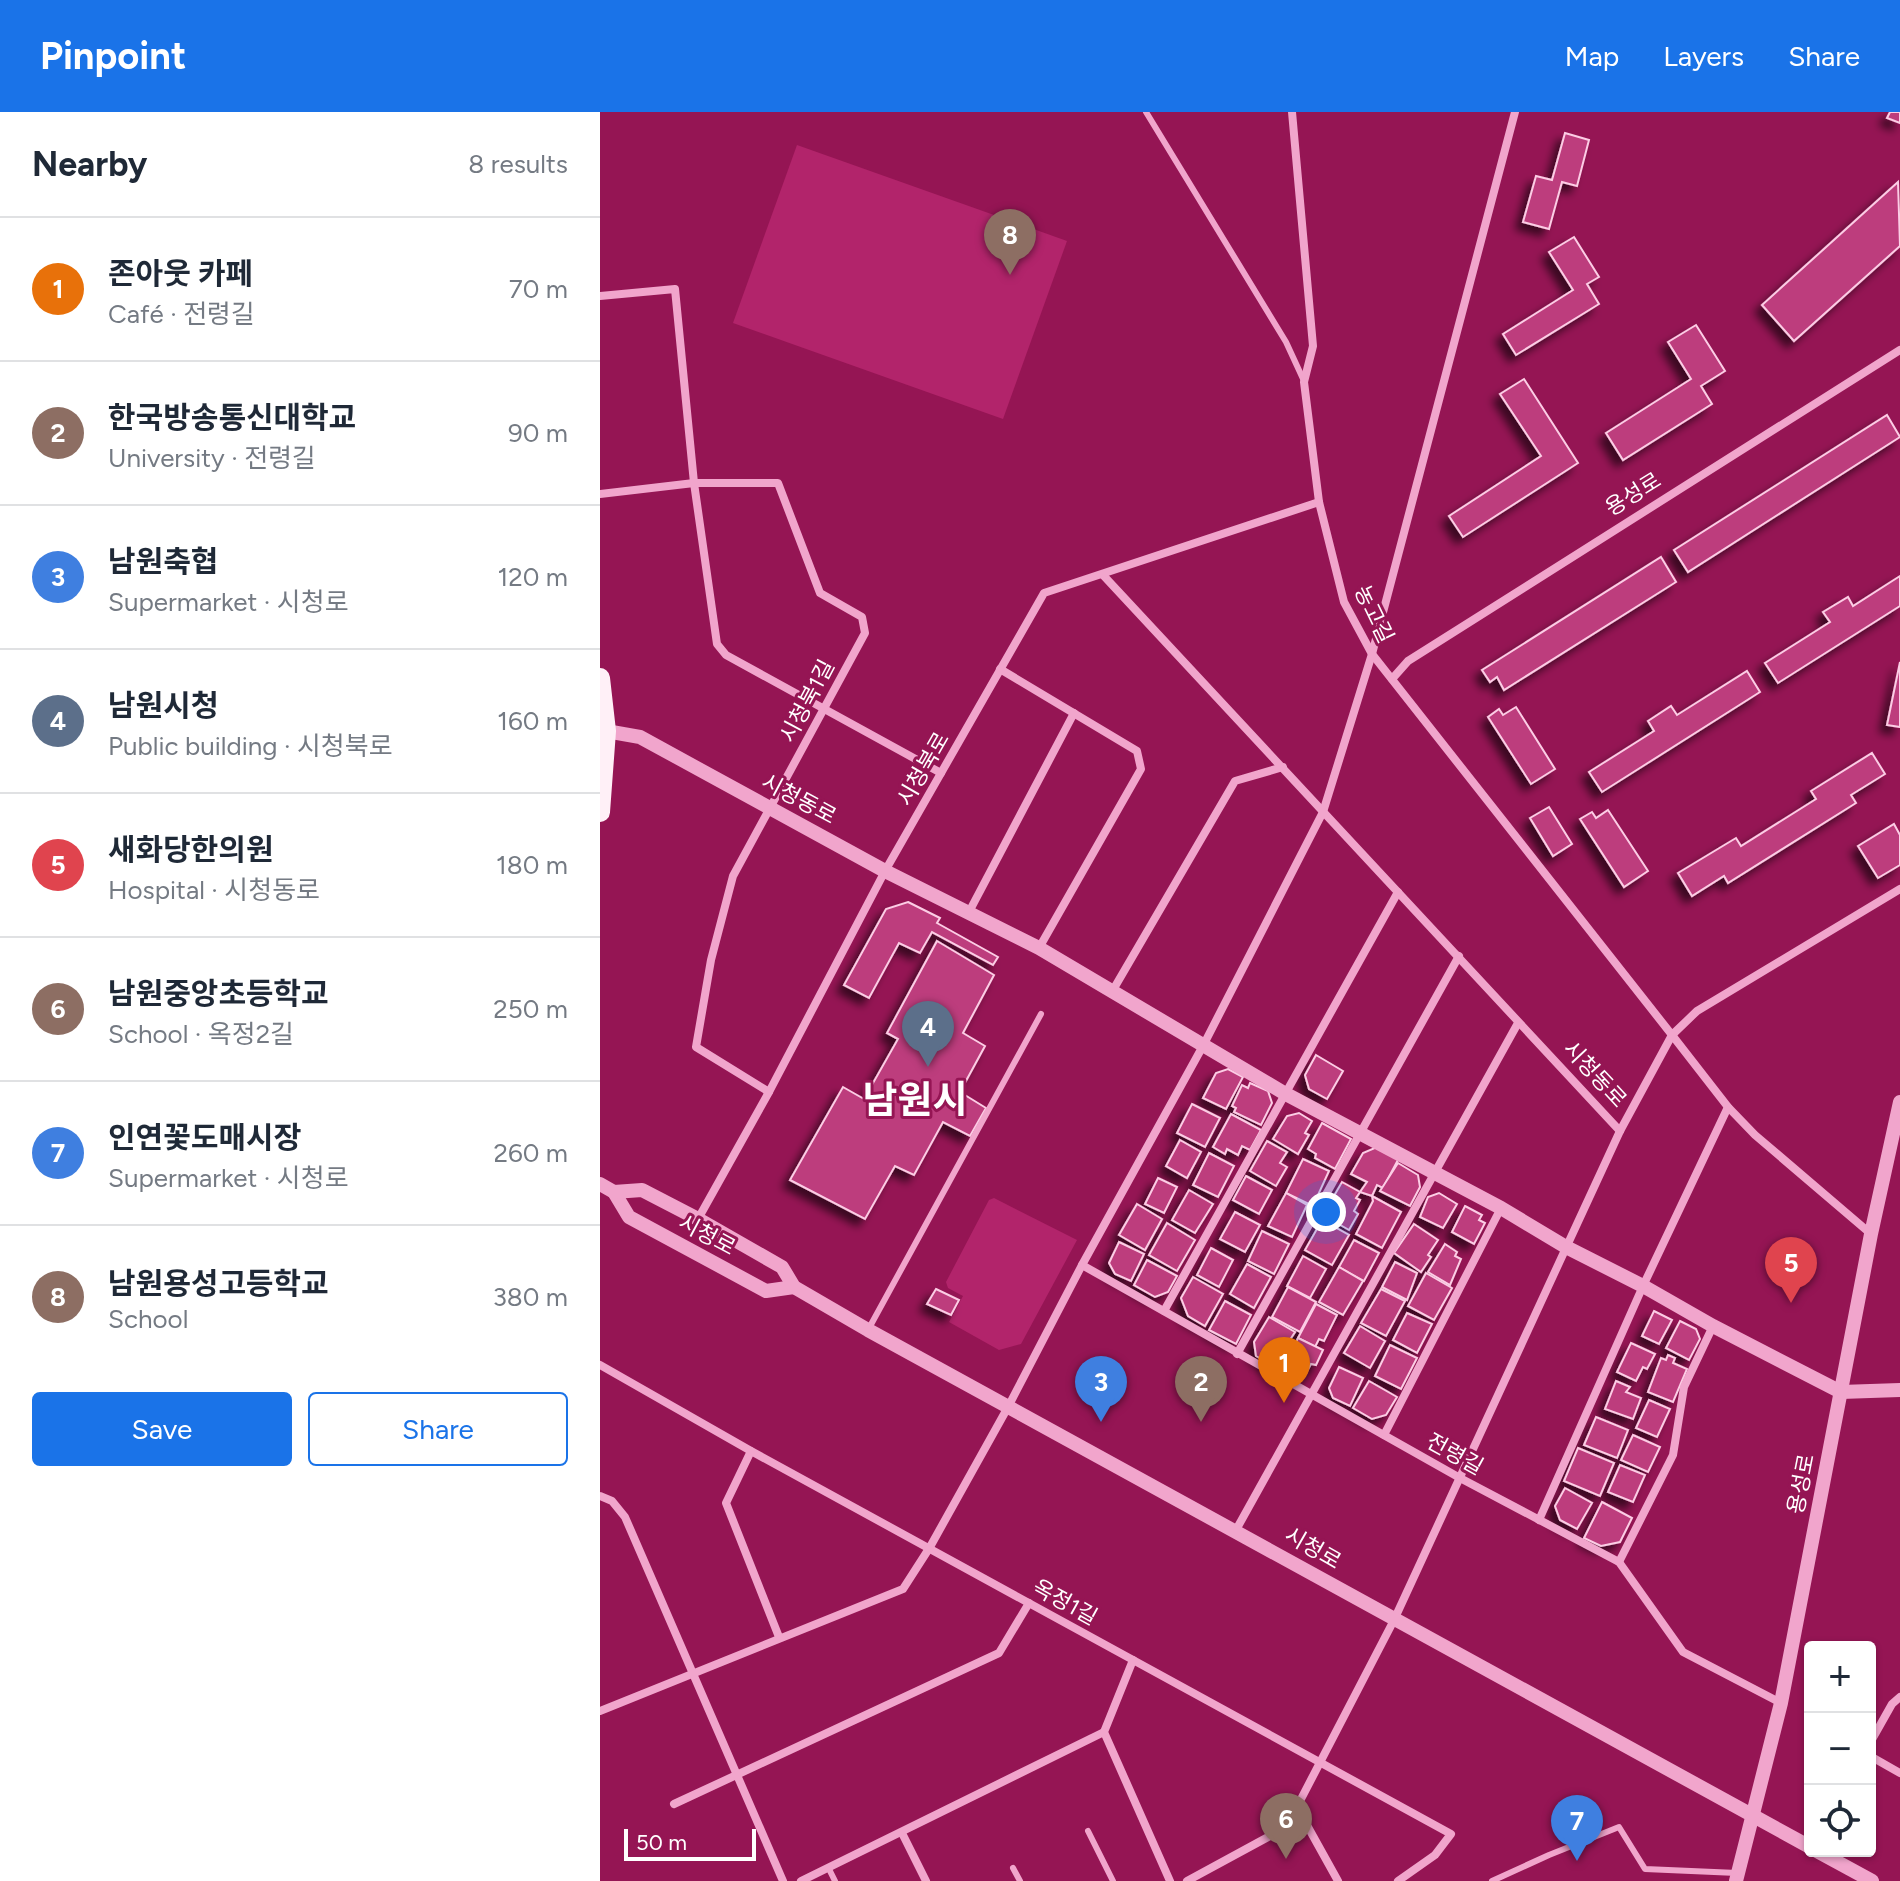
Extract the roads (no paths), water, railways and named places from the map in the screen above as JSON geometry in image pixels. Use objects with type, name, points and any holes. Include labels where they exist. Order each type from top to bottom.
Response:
[{"type":"main road","points":[[600,678],[606,731],[600,812]]},
{"type":"street","name":"농고길","points":[[1292,112],[1313,346],[1304,382],[1319,502],[1344,602],[1372,654],[1728,1107],[1755,1135],[1871,1234]]},
{"type":"street","points":[[600,1711],[903,1589],[930,1547],[1204,1044],[1323,812],[1372,654],[1515,112]]},
{"type":"street","points":[[600,296],[675,289],[694,483],[717,644],[726,655],[941,773]]},
{"type":"street","name":"용성로","points":[[1392,679],[1408,661],[1900,350]]},
{"type":"street","name":"시청북1길","points":[[600,494],[694,483],[778,483],[820,593],[862,617],[865,633],[733,876],[711,960],[696,1047],[769,1092]]},
{"type":"street","name":"시청북로","points":[[698,1219],[769,1092],[885,871],[1044,593],[1319,502]]},
{"type":"street","name":"시청동로","points":[[1103,575],[1620,1131],[1394,1620],[1300,1801],[1303,1818]]},
{"type":"street","points":[[1000,669],[1137,751],[1141,769],[1039,948]]},
{"type":"street","points":[[969,912],[1074,713]]},
{"type":"street","name":"시청동로","points":[[606,731],[640,737],[885,871],[1039,948],[1284,1093],[1841,1392]]},
{"type":"street","points":[[1113,990],[1235,781],[1283,767]]},
{"type":"street","points":[[1620,1131],[1672,1035],[1697,1011],[1900,889]]},
{"type":"street","points":[[1164,1311],[1398,892]]},
{"type":"street","points":[[1237,1354],[1459,956]]},
{"type":"street","points":[[1236,1530],[1518,1023]]},
{"type":"street","name":"용성로","points":[[1736,1877],[1781,1703],[1871,1234],[1900,1102]]},
{"type":"street","points":[[1539,1520],[1643,1286],[1728,1107]]},
{"type":"street","name":"시청로","points":[[600,1184],[614,1192],[629,1217],[766,1291],[794,1287]]},
{"type":"street","name":"시청로","points":[[614,1192],[642,1190],[698,1219],[782,1267],[794,1287],[868,1330],[1804,1843]]},
{"type":"street","points":[[1384,1435],[1501,1208]]},
{"type":"street","name":"전령길","points":[[1082,1265],[1460,1478],[1619,1562],[1683,1652],[1781,1703]]},
{"type":"street","points":[[1619,1562],[1673,1455],[1684,1387],[1713,1326]]},
{"type":"street","name":"옥정1길","points":[[600,1365],[751,1451],[1451,1834],[1435,1855],[1398,1881]]},
{"type":"street","points":[[1841,1392],[1900,1390]]},
{"type":"street","points":[[751,1451],[726,1503],[779,1637]]},
{"type":"street","points":[[600,1496],[612,1501],[625,1517],[783,1881]]},
{"type":"street","points":[[674,1804],[999,1653],[1029,1603]]},
{"type":"street","points":[[801,1881],[1104,1732],[1133,1660]]},
{"type":"street","points":[[1876,1732],[1892,1704],[1900,1697]]},
{"type":"street","points":[[1104,1732],[1170,1881]]},
{"type":"street","points":[[1876,1759],[1900,1773]]},
{"type":"street","points":[[1187,1881],[1303,1818],[1338,1881]]},
{"type":"street","points":[[902,1833],[926,1881]]},
{"type":"street","name":"시청로","points":[[1829,1857],[1872,1881]]},
{"type":"lane","points":[[1146,112],[1286,342],[1304,382]]},
{"type":"lane","points":[[868,1330],[1041,1014]]},
{"type":"lane","name":"용성로","points":[[1492,1881],[1619,1827],[1645,1869],[1736,1877]]},
{"type":"lane","points":[[1088,1831],[1113,1881]]},
{"type":"lane","points":[[1013,1868],[1020,1881]]},
{"type":"lane","points":[[829,1869],[835,1881]]},
{"type":"place","name":"남원용성고등학교","points":[[1010,275]]},
{"type":"place","name":"남원시청","points":[[928,1067]]},
{"type":"place","name":"새화당한의원","points":[[1791,1303]]},
{"type":"place","name":"존아웃 카페","points":[[1284,1403]]},
{"type":"place","name":"남원축협","points":[[1101,1422]]},
{"type":"place","name":"한국방송통신대학교","points":[[1201,1422]]},
{"type":"place","name":"남원중앙초등학교","points":[[1286,1859]]},
{"type":"place","name":"인연꽃도매시장","points":[[1577,1861]]},
{"type":"district","name":"남원시","points":[[915,1100]]}]
